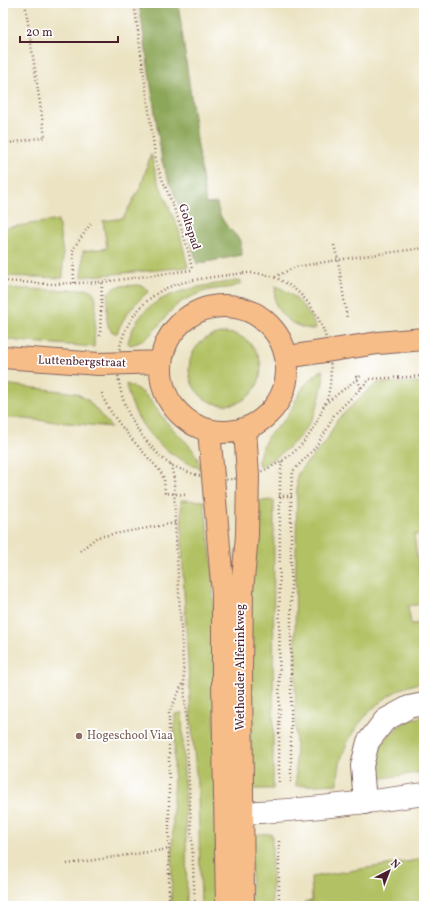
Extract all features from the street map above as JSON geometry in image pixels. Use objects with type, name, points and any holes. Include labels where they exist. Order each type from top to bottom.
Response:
[{"type":"main road","points":[[222,305],[240,307],[257,314],[271,325],[281,340],[287,357],[288,375],[283,393],[274,409],[261,421],[245,429],[226,433],[209,430],[192,424],[187,420],[178,412],[167,398],[162,380],[161,362],[165,344],[174,328],[188,316],[204,308],[222,305]]},
{"type":"main road","points":[[287,357],[424,338]]},
{"type":"main road","name":"Luttenbergstraat","points":[[3,357],[109,364],[161,362]]},
{"type":"main road","name":"Wethouder Alferinkweg","points":[[243,906],[241,677],[242,591],[248,486],[245,429]]},
{"type":"main road","name":"Wethouder Alferinkweg","points":[[209,430],[223,594],[227,906]]},
{"type":"lane","points":[[365,803],[362,766],[368,742],[385,720],[409,707],[424,704]]},
{"type":"lane","points":[[242,813],[285,811],[365,803],[424,794]]},
{"type":"path","points":[[3,134],[4,144],[45,137],[25,3]]},
{"type":"path","name":"Goltspad","points":[[3,280],[53,284],[102,282],[192,270],[188,249],[156,160],[134,3]]},
{"type":"path","points":[[74,283],[73,249],[92,222]]},
{"type":"path","points":[[334,245],[338,260],[351,348],[357,379],[361,388]]},
{"type":"path","points":[[275,277],[295,267],[424,248]]},
{"type":"path","points":[[109,364],[127,325],[141,307],[156,293],[177,284],[243,273],[259,273],[275,277],[296,289],[312,308],[324,330],[330,351],[328,397],[312,431],[298,448],[282,460],[266,469],[248,486]]},
{"type":"path","points":[[102,282],[109,364],[103,400],[123,428],[161,472],[164,479],[165,493],[174,494],[215,487],[233,479],[248,486],[280,496],[292,496]]},
{"type":"path","points":[[109,364],[126,408],[139,433],[156,452],[171,465],[193,474],[215,487]]},
{"type":"path","points":[[279,906],[285,811],[293,471],[314,449],[326,431],[334,415],[370,379],[424,376]]},
{"type":"path","points":[[282,460],[280,496],[285,811]]},
{"type":"path","points":[[171,465],[174,478],[175,523],[195,906]]},
{"type":"path","points":[[80,551],[97,537],[175,523]]},
{"type":"path","points":[[169,906],[169,713],[184,680]]},
{"type":"path","points":[[67,864],[169,849]]},
{"type":"green space","points":[[139,3],[178,3],[206,204],[217,203],[218,210],[223,220],[241,241],[242,255],[197,264],[185,219],[167,177],[162,161]]},
{"type":"green space","points":[[151,154],[157,179],[179,230],[188,267],[82,277],[83,251],[107,248],[103,221],[123,218],[141,186]]},
{"type":"green space","points":[[58,220],[63,254],[63,278],[3,276],[3,228]]},
{"type":"green space","points":[[241,280],[240,284],[236,286],[206,291],[181,302],[174,307],[158,327],[146,338],[139,343],[130,345],[128,343],[135,325],[145,312],[158,301],[172,294],[189,289]]},
{"type":"green space","points":[[139,285],[145,287],[149,291],[130,310],[117,333],[112,332],[109,328],[107,317],[108,293],[114,288]]},
{"type":"green space","points":[[276,286],[289,293],[305,308],[313,320],[316,327],[315,329],[298,326],[283,315],[275,303]]},
{"type":"green space","points":[[3,288],[54,290],[89,289],[94,293],[96,299],[94,347],[17,341],[3,338]]},
{"type":"green space","points":[[225,333],[239,336],[251,343],[258,355],[261,369],[258,383],[251,395],[239,402],[225,405],[211,402],[199,395],[192,383],[189,369],[192,355],[199,343],[211,336]]},
{"type":"green space","points":[[323,370],[323,384],[318,404],[307,426],[283,452],[262,466],[258,465],[261,450],[268,436],[287,417],[305,385]]},
{"type":"green space","points":[[424,382],[424,534],[414,535],[424,604],[408,606],[411,624],[424,623],[424,682],[405,687],[395,692],[363,719],[354,730],[342,756],[338,784],[296,786],[295,640],[297,476],[300,470],[325,443],[337,420],[367,391],[378,383]]},
{"type":"green space","points":[[3,384],[76,393],[88,400],[111,427],[3,417]]},
{"type":"green space","points":[[126,384],[140,390],[148,398],[170,426],[191,447],[201,469],[174,455],[152,437],[143,426],[136,413]]},
{"type":"green space","points":[[181,500],[204,501],[213,571],[217,906],[201,906],[198,796],[191,718],[183,574]]},
{"type":"green space","points":[[274,500],[273,789],[254,789],[251,787],[250,577],[257,501]]},
{"type":"green space","points":[[182,713],[187,906],[171,906],[175,714]]},
{"type":"green space","points":[[424,716],[424,772],[369,780],[376,754],[386,739],[406,722]]},
{"type":"green space","points":[[272,834],[272,906],[251,906],[252,835]]},
{"type":"green space","points":[[424,859],[424,906],[305,906],[305,902],[312,901],[311,877]]},
{"type":"place","name":"Hogeschool Viaa","points":[[79,736]]}]
